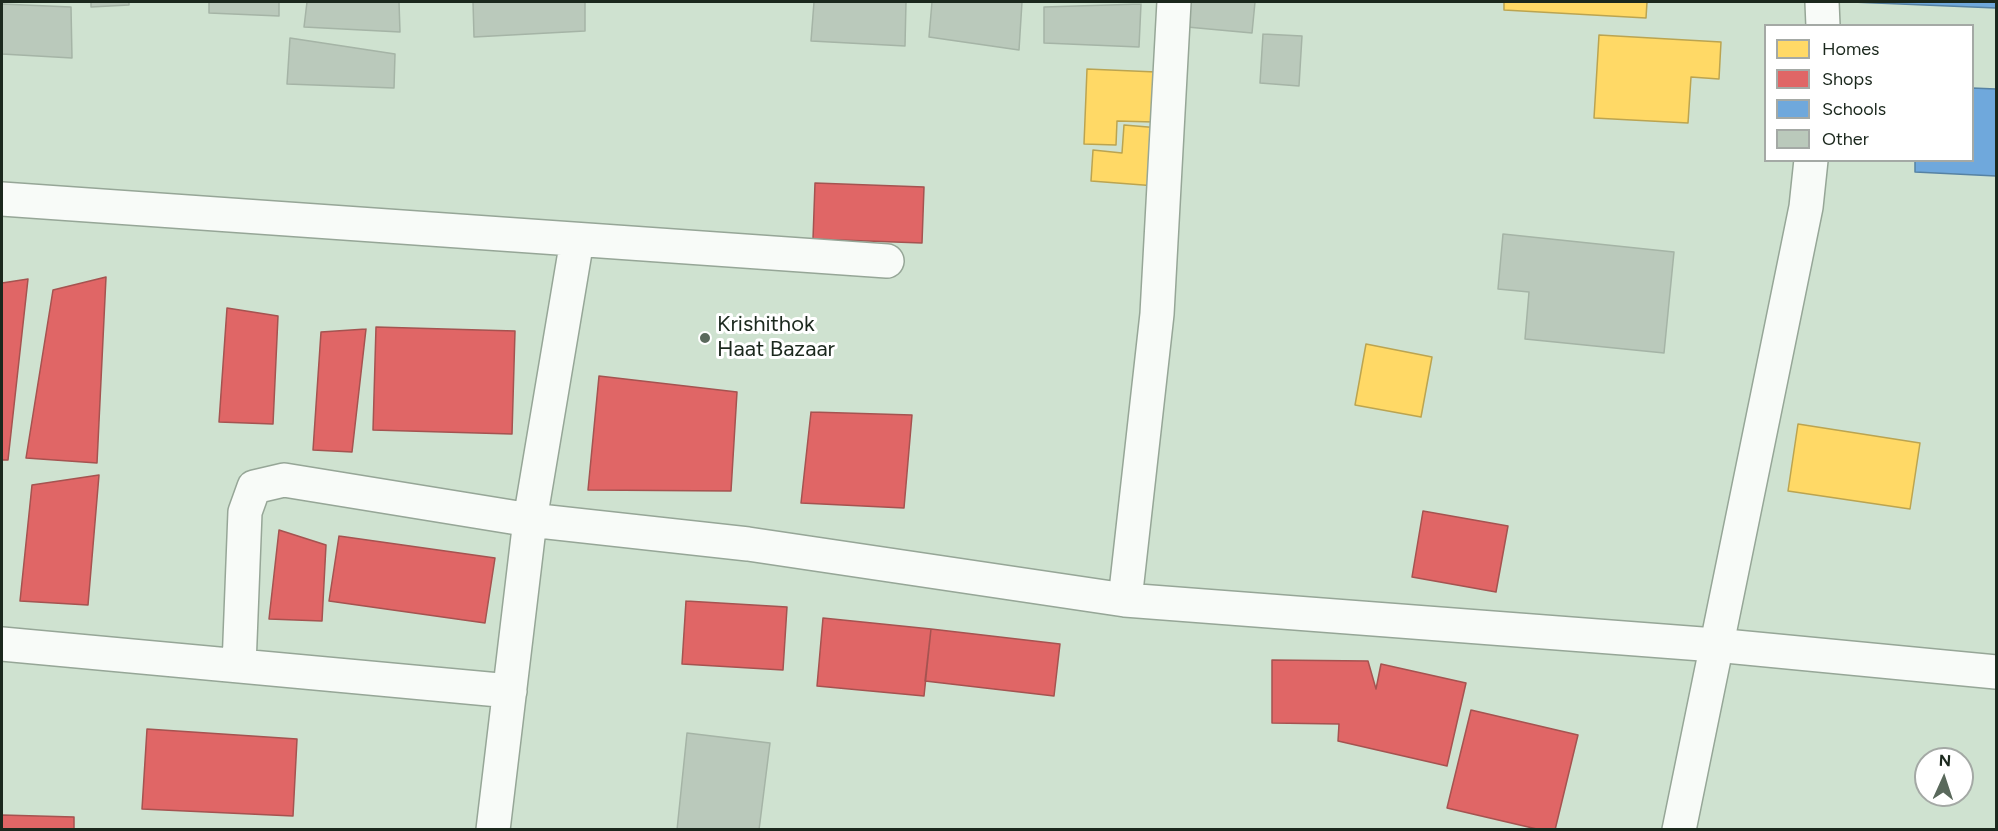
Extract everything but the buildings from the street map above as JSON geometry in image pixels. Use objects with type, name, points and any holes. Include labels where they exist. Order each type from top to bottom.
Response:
[{"type":"street","points":[[1125,600],[1158,314],[1174,2]]},
{"type":"street","points":[[1822,2],[1823,24]]},
{"type":"street","points":[[1679,830],[1806,207],[1811,162]]},
{"type":"street","points":[[2,199],[887,261]]},
{"type":"street","points":[[493,830],[530,520],[577,240]]},
{"type":"street","points":[[239,666],[245,512],[254,487],[284,480],[530,520],[748,544],[1125,600],[1715,645],[1996,672]]},
{"type":"street","points":[[2,644],[510,691]]},
{"type":"place","name":"Krishithok Haat Bazaar","points":[[705,338]]}]
